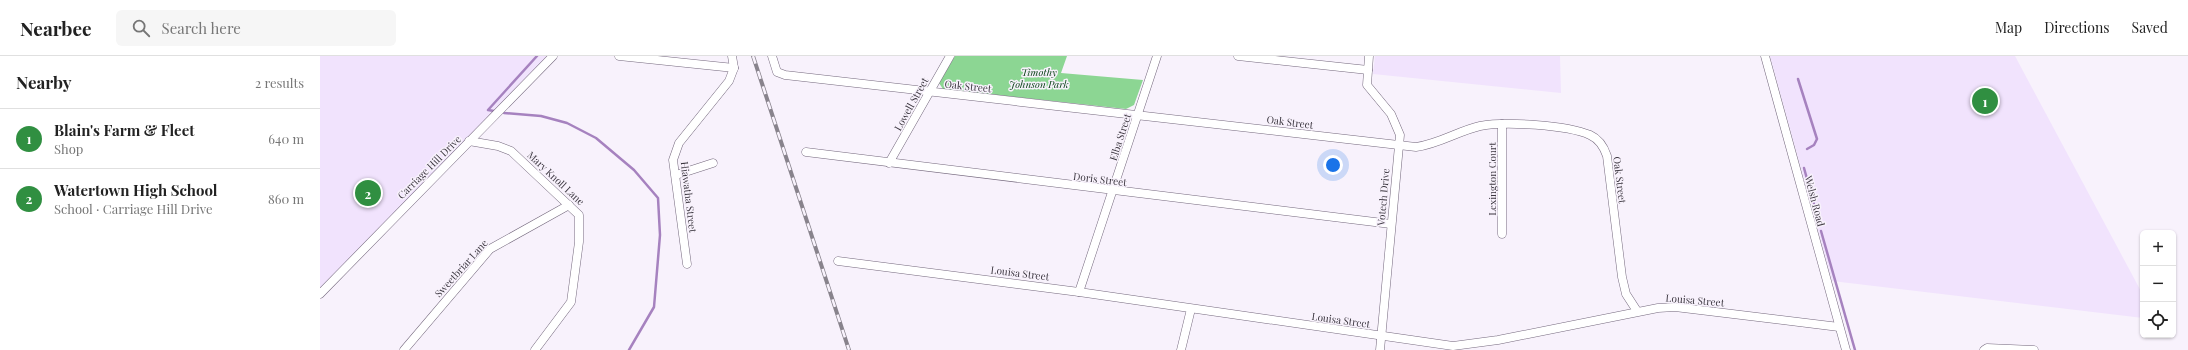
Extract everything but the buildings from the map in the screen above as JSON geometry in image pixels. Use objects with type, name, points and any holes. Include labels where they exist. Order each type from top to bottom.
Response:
[{"type":"street","name":"Carriage Hill Drive","points":[[320,294],[553,56]]},
{"type":"street","points":[[619,56],[734,68],[732,56]]},
{"type":"street","name":"Oak Street","points":[[772,56],[777,72],[799,76],[1397,145],[1426,146],[1481,126],[1502,124],[1583,133],[1602,144],[1607,156],[1624,287],[1637,311]]},
{"type":"street","name":"Lowell Street","points":[[889,163],[950,56]]},
{"type":"street","name":"Elba Street","points":[[1079,292],[1157,56]]},
{"type":"street","points":[[1238,56],[1368,70]]},
{"type":"street","name":"Votech Drive","points":[[1370,56],[1367,85],[1396,119],[1400,135],[1397,145],[1380,350]]},
{"type":"street","name":"Welsh Road","points":[[1765,56],[1846,350]]},
{"type":"street","name":"Hiawatha Street","points":[[687,264],[673,160],[679,144],[729,81],[734,68]]},
{"type":"street","name":"Lexington Court","points":[[1502,124],[1502,234]]},
{"type":"street","name":"Mary Knoll Lane","points":[[469,141],[498,146],[511,151],[577,212],[580,220],[573,294],[564,312],[535,350]]},
{"type":"street","name":"Doris Street","points":[[806,152],[1391,224]]},
{"type":"street","points":[[676,174],[713,163]]},
{"type":"street","name":"Sweetbriar Lane","points":[[404,350],[490,249],[512,235],[569,205]]},
{"type":"street","name":"Louisa Street","points":[[838,261],[1079,292],[1434,344],[1473,345],[1637,311],[1674,307],[1839,327]]},
{"type":"street","points":[[1181,350],[1191,309]]},
{"type":"street","points":[[1984,350],[1987,348],[2034,350]]},
{"type":"shaded area","points":[[320,56],[550,56],[320,293]]},
{"type":"shaded area","points":[[1375,56],[1560,56],[1561,93],[1373,74]]},
{"type":"shaded area","points":[[1770,56],[2015,56],[2140,289],[2140,318],[1832,281]]},
{"type":"green space","name":"Timothy Johnson Park","points":[[955,56],[1067,56],[1061,73],[1143,80],[1134,105],[1126,109],[943,89],[939,83]]},
{"type":"waterway","points":[[494,111],[488,110],[537,56]]},
{"type":"waterway","points":[[1798,79],[1817,139],[1814,145],[1807,149]]},
{"type":"waterway","points":[[504,113],[541,116],[567,123],[596,138],[634,170],[658,198],[660,235],[654,307],[629,350]]},
{"type":"waterway","points":[[1804,168],[1818,219]]},
{"type":"waterway","points":[[1821,231],[1855,350]]},
{"type":"railway","points":[[753,56],[849,350]]},
{"type":"place","name":"Blain's Farm & Fleet","points":[[1985,101]]},
{"type":"place","name":"Watertown High School","points":[[368,193]]}]
